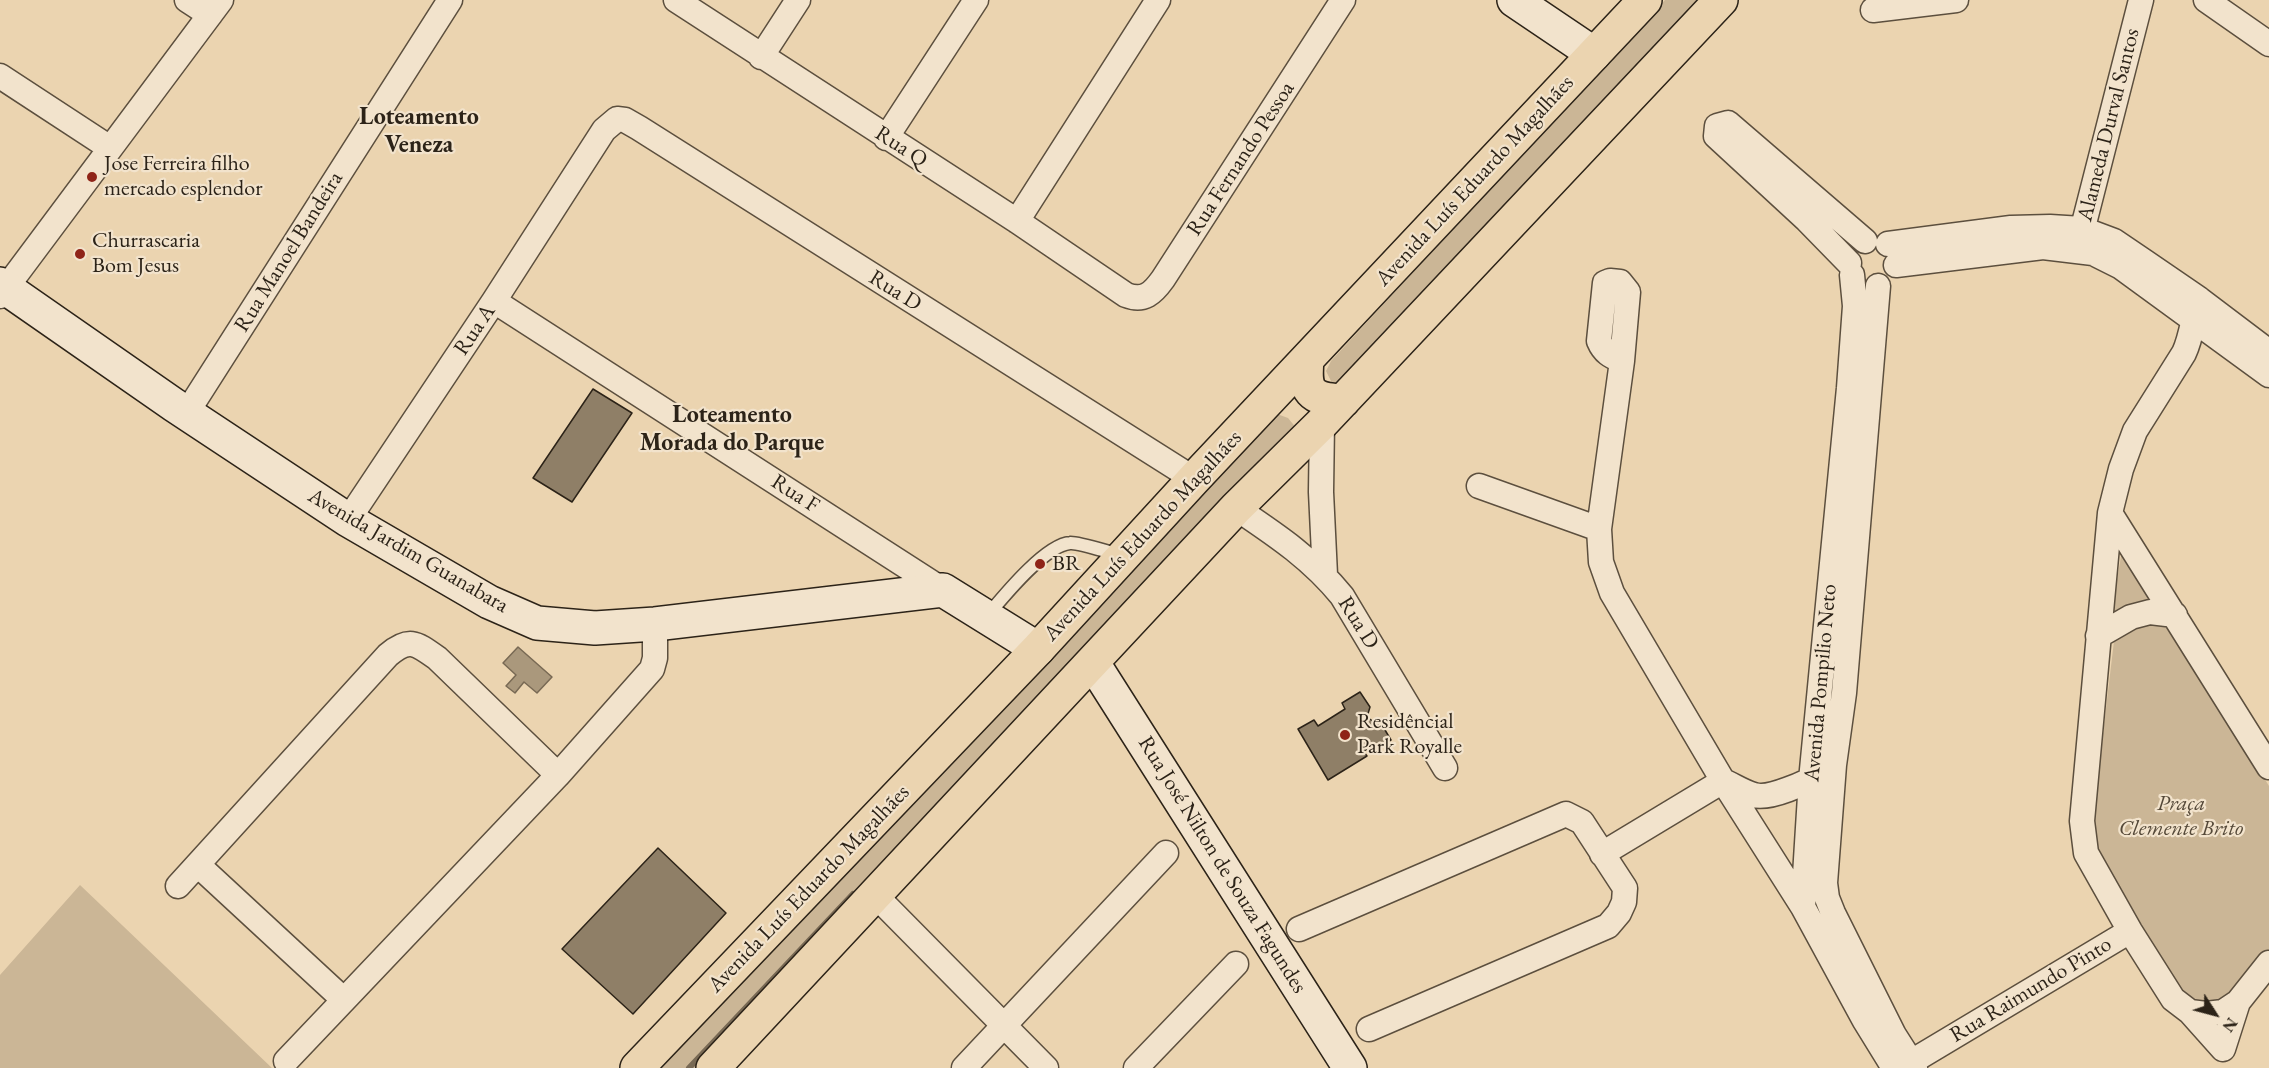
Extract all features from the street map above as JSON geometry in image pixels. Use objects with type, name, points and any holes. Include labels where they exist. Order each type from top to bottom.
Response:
[{"type":"main road","name":"Avenida Luís Eduardo Magalhães","points":[[637,1068],[1038,649],[1245,425],[1645,0]]},
{"type":"main road","points":[[713,1068],[1236,508],[1332,412],[1721,0]]},
{"type":"main road","points":[[1307,360],[1305,381],[1316,397],[1325,400],[1332,412]]},
{"type":"main road","points":[[1245,425],[1262,427],[1277,439],[1280,450],[1277,466]]},
{"type":"street","points":[[2,289],[215,7],[187,0]]},
{"type":"street","name":"Rua Manoel Bandeira","points":[[186,414],[450,0]]},
{"type":"street","name":"Rua Q","points":[[676,0],[1017,221],[1126,295]]},
{"type":"street","points":[[761,57],[798,0]]},
{"type":"street","points":[[886,138],[976,0]]},
{"type":"street","points":[[1017,221],[1158,0]]},
{"type":"street","name":"Rua Fernando Pessoa","points":[[1126,295],[1135,299],[1146,297],[1163,279],[1343,0]]},
{"type":"street","points":[[1514,0],[1594,54]]},
{"type":"street","points":[[1873,10],[1956,0]]},
{"type":"street","name":"Alameda Durval Santos","points":[[2080,240],[2141,0]]},
{"type":"street","points":[[2206,0],[2269,44]]},
{"type":"street","points":[[0,76],[110,148]]},
{"type":"street","name":"Rua D","points":[[600,138],[609,124],[617,119],[626,120],[1194,480]]},
{"type":"street","points":[[1728,123],[1883,250],[1890,278],[1878,286],[1868,286],[1859,282],[1851,269],[1807,220],[1716,136],[1717,126],[1728,123]]},
{"type":"street","name":"Rua A","points":[[348,520],[600,138]]},
{"type":"street","points":[[1851,269],[1854,249],[1883,250],[2012,228],[2050,227],[2080,240],[2093,253],[2269,352]]},
{"type":"street","name":"Avenida Pompilio Neto","points":[[1803,908],[1811,780],[1849,388],[1855,306],[1851,269]]},
{"type":"street","name":"Avenida Pompilio Neto","points":[[1878,286],[1844,693],[1834,765],[1825,883],[1827,898],[1833,913],[1894,1035],[1906,1066]]},
{"type":"street","name":"Avenida Jardim Guanabara","points":[[2,289],[348,520],[489,602],[537,623],[595,628],[655,624],[944,590]]},
{"type":"street","name":"Rua F","points":[[494,301],[944,590]]},
{"type":"street","points":[[2196,309],[2269,375]]},
{"type":"street","points":[[2196,309],[2184,354],[2135,431],[2121,469],[2110,513],[2082,821],[2085,853],[2130,931],[2173,999],[2190,1012],[2225,1059]]},
{"type":"street","points":[[1622,361],[1599,529],[1601,562],[1612,593],[1723,781],[1803,908],[1865,1020],[1906,1066]]},
{"type":"street","points":[[1325,575],[1321,492],[1332,412]]},
{"type":"street","points":[[1479,486],[1599,529]]},
{"type":"street","name":"Rua D","points":[[1236,508],[1301,552],[1325,575],[1342,596],[1445,768]]},
{"type":"street","points":[[2110,513],[2269,767]]},
{"type":"street","points":[[944,590],[1038,649]]},
{"type":"street","points":[[2098,636],[2131,617],[2150,612],[2175,615]]},
{"type":"street","points":[[286,1061],[558,775],[652,669],[655,658],[655,624]]},
{"type":"street","points":[[178,886],[400,645],[409,643],[422,647],[437,658],[558,775]]},
{"type":"street","name":"Rua José Nilton de Souza Fagundes","points":[[1093,663],[1350,1068]]},
{"type":"street","points":[[1723,781],[1755,796],[1767,796],[1811,780],[1834,765]]},
{"type":"street","points":[[1602,854],[1723,781]]},
{"type":"street","points":[[1299,929],[1566,814],[1582,822],[1624,888],[1624,902],[1619,913],[1608,926],[1369,1029]]},
{"type":"street","points":[[964,1068],[1166,853]]},
{"type":"street","points":[[198,865],[344,1000]]},
{"type":"street","points":[[875,895],[1046,1068]]},
{"type":"street","name":"Rua Raimundo Pinto","points":[[1906,1066],[2130,931]]},
{"type":"street","points":[[2190,1012],[2206,1014],[2223,1012],[2238,1002],[2269,963]]},
{"type":"street","points":[[1136,1068],[1236,964]]},
{"type":"street","points":[[2225,1059],[2238,1002]]},
{"type":"lane","points":[[987,616],[1021,578],[1050,551],[1071,543],[1125,556]]},
{"type":"green space","points":[[1665,0],[1715,0],[1338,384],[1332,383],[1326,371],[1331,361]]},
{"type":"green space","points":[[1277,414],[1288,418],[1297,429],[706,1068],[659,1068],[1172,528]]},
{"type":"green space","points":[[2122,550],[2160,605],[2116,618],[2112,610]]},
{"type":"green space","name":"Praça Clemente Brito","points":[[2153,621],[2173,630],[2269,786],[2269,952],[2233,1001],[2200,1007],[2184,995],[2165,970],[2091,835],[2114,641],[2122,629]]},
{"type":"green space","points":[[80,885],[272,1068],[0,1068],[0,975]]},
{"type":"shaded area","points":[[518,647],[552,677],[537,693],[524,682],[515,693],[506,686],[516,675],[503,663]]},
{"type":"building","points":[[593,389],[632,413],[572,502],[533,478]]},
{"type":"building","name":"Residêncial Park Royalle","points":[[1360,692],[1370,707],[1367,717],[1385,730],[1391,740],[1372,752],[1368,749],[1363,751],[1367,756],[1328,780],[1298,729],[1314,720],[1318,726],[1345,709],[1342,703]]},
{"type":"building","points":[[658,848],[726,913],[633,1014],[562,949]]},
{"type":"waterway","points":[[689,1068],[853,894]]},
{"type":"place","name":"Jose Ferreira filho mercado esplendor","points":[[92,177]]},
{"type":"place","name":"Churrascaria Bom Jesus","points":[[80,254]]},
{"type":"place","name":"BR","points":[[1040,564]]},
{"type":"place","name":"Residêncial Park Royalle","points":[[1345,735]]},
{"type":"district","name":"Loteamento Veneza","points":[[419,131]]},
{"type":"district","name":"Loteamento Morada do Parque","points":[[732,429]]}]
